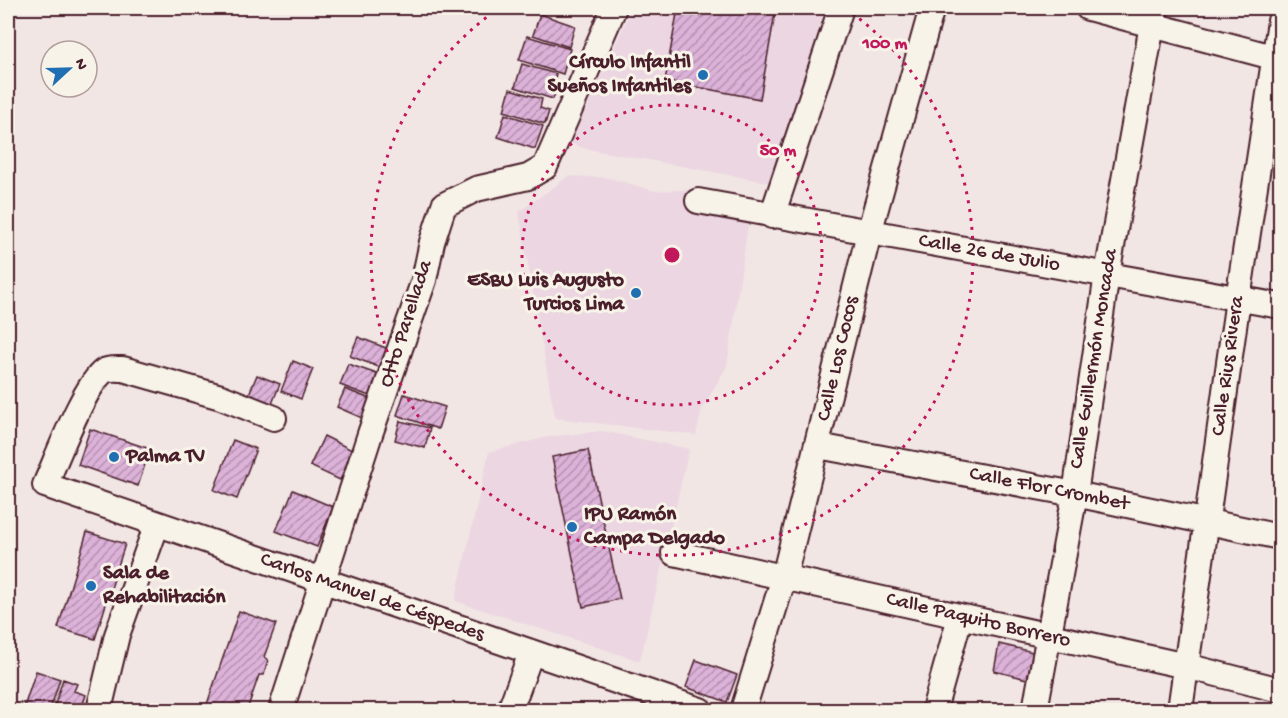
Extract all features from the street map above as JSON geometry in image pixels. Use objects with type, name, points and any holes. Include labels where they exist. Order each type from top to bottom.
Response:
[{"type":"street","name":"Otto Parellada","points":[[281,711],[370,434],[424,280],[432,242],[444,205],[476,189],[528,177],[544,167],[614,8]]},
{"type":"street","points":[[772,216],[841,8]]},
{"type":"street","name":"Calle Los Cocos","points":[[742,711],[784,578],[869,233],[932,8]]},
{"type":"street","points":[[1088,8],[1154,16],[1277,58]]},
{"type":"street","name":"Calle Guillermón Moncada","points":[[1035,711],[1075,494],[1107,274],[1154,16]]},
{"type":"street","name":"Calle Rius Rivera","points":[[1180,711],[1238,299],[1281,21]]},
{"type":"street","name":"Calle 26 de Julio","points":[[698,201],[1281,306]]},
{"type":"street","name":"Carlos Manuel de Céspedes","points":[[274,418],[220,398],[123,369],[106,370],[97,379],[77,413],[45,485],[699,711]]},
{"type":"street","name":"Calle Flor Crombet","points":[[818,446],[1075,494],[1281,537]]},
{"type":"street","points":[[99,711],[117,635],[158,524]]},
{"type":"street","name":"Calle Paquito Borrero","points":[[674,553],[1186,666],[1281,690]]},
{"type":"street","points":[[934,711],[960,617]]},
{"type":"street","points":[[510,711],[531,653]]},
{"type":"shaded area","name":"Círculo Infantil Sueños Infantiles","points":[[632,8],[825,8],[772,183],[583,148],[571,143]]},
{"type":"shaded area","name":"ESBU Luis Augusto Turcios Lima","points":[[569,176],[609,178],[655,191],[702,189],[752,198],[727,366],[702,409],[696,435],[555,418],[519,212]]},
{"type":"shaded area","name":"IPU Ramón Campa Delgado","points":[[602,431],[689,449],[640,661],[455,601],[489,452],[547,437]]},
{"type":"building","points":[[678,8],[776,8],[760,99],[665,81]]},
{"type":"building","points":[[540,14],[575,26],[569,47],[533,35]]},
{"type":"building","points":[[527,36],[570,49],[563,74],[519,60]]},
{"type":"building","points":[[522,64],[556,74],[553,84],[557,87],[553,99],[515,87]]},
{"type":"building","points":[[510,89],[542,99],[540,108],[549,111],[545,124],[504,111]]},
{"type":"building","points":[[505,114],[543,126],[535,149],[498,137]]},
{"type":"building","points":[[358,337],[391,350],[384,369],[350,356]]},
{"type":"building","points":[[293,361],[313,369],[301,399],[281,391]]},
{"type":"building","points":[[348,364],[380,375],[372,397],[340,385]]},
{"type":"building","points":[[257,375],[280,384],[269,411],[246,401]]},
{"type":"building","points":[[345,389],[370,399],[362,418],[337,407]]},
{"type":"building","points":[[404,394],[445,407],[438,429],[397,415]]},
{"type":"building","points":[[400,421],[430,428],[425,448],[395,440]]},
{"type":"building","name":"Palma TV","points":[[90,429],[150,449],[138,486],[78,465]]},
{"type":"building","points":[[324,436],[354,451],[340,480],[310,466]]},
{"type":"building","points":[[233,440],[256,449],[237,499],[214,490]]},
{"type":"building","points":[[588,450],[620,599],[583,607],[552,457]]},
{"type":"building","points":[[293,490],[333,507],[317,547],[276,531]]},
{"type":"building","name":"Sala de Rehabilitación","points":[[87,532],[125,544],[95,639],[58,628]]},
{"type":"building","points":[[239,611],[276,624],[264,657],[268,660],[264,675],[259,675],[247,710],[205,710]]},
{"type":"building","points":[[999,644],[1033,652],[1027,679],[994,671]]},
{"type":"building","points":[[696,660],[737,675],[727,702],[686,687]]},
{"type":"building","points":[[36,671],[60,679],[50,710],[23,710]]},
{"type":"building","points":[[63,679],[77,684],[74,691],[86,695],[81,710],[53,710]]},
{"type":"place","name":"Círculo Infantil Sueños Infantiles","points":[[703,75]]},
{"type":"place","name":"ESBU Luis Augusto Turcios Lima","points":[[636,293]]},
{"type":"place","name":"Palma TV","points":[[114,457]]},
{"type":"place","name":"IPU Ramón Campa Delgado","points":[[572,527]]},
{"type":"place","name":"Sala de Rehabilitación","points":[[91,586]]}]
